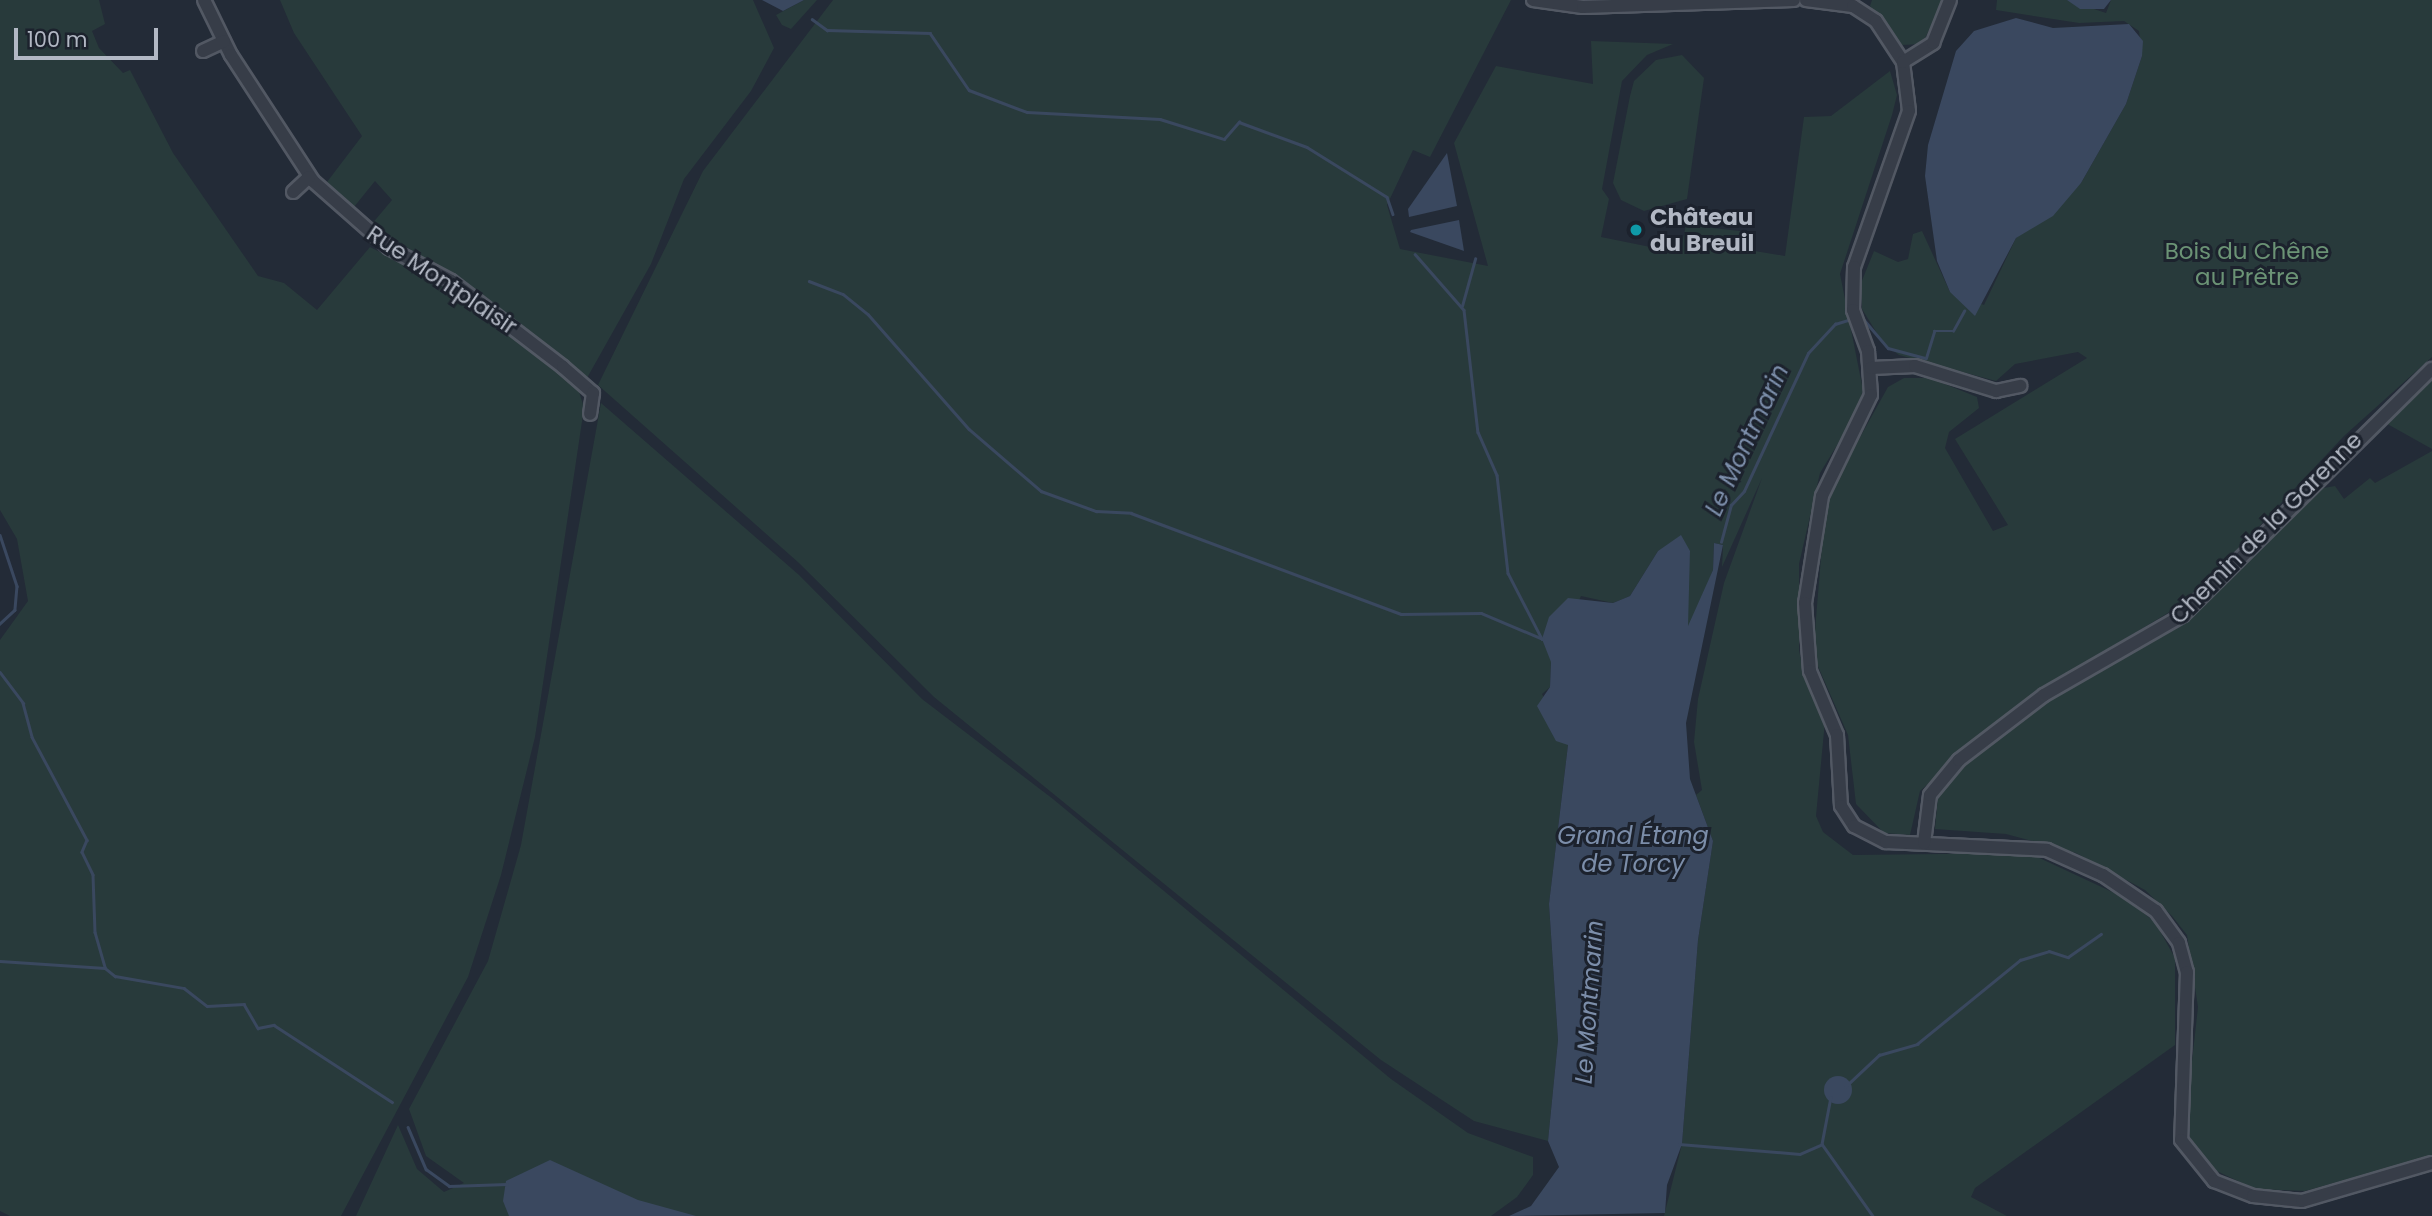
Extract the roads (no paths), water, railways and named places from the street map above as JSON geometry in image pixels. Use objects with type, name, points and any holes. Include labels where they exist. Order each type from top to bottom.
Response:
[{"type":"street","name":"Rue Montplaisir","points":[[204,0],[224,41],[309,177],[383,243],[451,281],[563,366],[593,393],[590,414]]},
{"type":"street","points":[[1533,0],[1583,7],[1794,0]]},
{"type":"street","points":[[1806,0],[1864,12],[1903,62],[1909,111],[1862,232],[1855,316],[1871,368],[1868,407],[1829,476],[1816,517],[1804,639],[1810,671],[1835,724],[1835,783],[1847,817],[1874,839],[2047,850],[2124,887],[2166,921],[2183,955],[2189,994],[2179,1127],[2192,1160],[2214,1181],[2253,1196],[2302,1201],[2432,1163]]},
{"type":"street","points":[[1903,62],[1933,43],[1950,0]]},
{"type":"street","points":[[203,51],[224,41]]},
{"type":"street","points":[[293,192],[309,177]]},
{"type":"street","points":[[1871,368],[1915,366],[1996,391],[2020,386]]},
{"type":"street","name":"Chemin de la Garenne","points":[[1924,843],[1930,795],[1959,760],[2044,695],[2183,615],[2432,369]]},
{"type":"water","points":[[762,0],[804,0],[783,11]]},
{"type":"water","points":[[2067,0],[2111,0],[2104,9],[2080,9]]},
{"type":"water","points":[[2016,18],[2053,28],[2129,24],[2143,41],[2142,56],[2126,104],[2081,183],[2053,216],[2016,238],[1975,316],[1950,292],[1937,261],[1925,176],[1928,145],[1956,51],[1974,31]]},
{"type":"water","points":[[1447,153],[1457,206],[1409,217],[1408,209]]},
{"type":"water","points":[[1459,220],[1464,251],[1410,232],[1411,230]]},
{"type":"water","name":"Grand Étang de Torcy","points":[[1681,535],[1690,551],[1688,626],[1713,570],[1714,543],[1723,545],[1686,723],[1690,779],[1713,841],[1698,940],[1682,1144],[1667,1185],[1665,1213],[1509,1216],[1531,1206],[1559,1167],[1548,1141],[1558,1040],[1549,904],[1568,745],[1556,741],[1537,706],[1550,687],[1551,662],[1542,639],[1549,617],[1568,598],[1613,603],[1630,596],[1658,551]]},
{"type":"water","points":[[1838,1076],[1848,1080],[1852,1090],[1848,1100],[1838,1104],[1828,1100],[1824,1090],[1828,1080]]},
{"type":"water","points":[[550,1160],[638,1200],[696,1216],[509,1216],[503,1201],[506,1181]]},
{"type":"waterway","points":[[812,19],[827,30],[930,33],[969,90],[1027,112],[1160,119],[1224,139],[1239,122],[1307,147],[1387,197],[1393,214]]},
{"type":"waterway","points":[[1415,254],[1464,310],[1478,432],[1497,475],[1508,573],[1542,639]]},
{"type":"waterway","points":[[1462,306],[1475,259]]},
{"type":"waterway","points":[[809,281],[843,294],[868,314],[969,429],[1041,491],[1096,511],[1131,513],[1401,614],[1481,613],[1543,639]]},
{"type":"waterway","name":"Le Montmarin","points":[[1861,316],[1888,348],[1926,358],[1934,331],[1953,331],[1964,311]]},
{"type":"waterway","name":"Le Montmarin","points":[[1721,542],[1731,505],[1744,491],[1808,353],[1835,324],[1851,319]]},
{"type":"waterway","points":[[0,535],[17,586],[15,610],[0,624]]},
{"type":"waterway","points":[[0,672],[23,703],[32,737],[87,840],[82,852],[93,875],[95,932],[105,968],[115,976],[184,988],[207,1006],[244,1004],[258,1028],[274,1025],[392,1102]]},
{"type":"waterway","points":[[1845,1087],[1879,1055],[1917,1044],[2020,960],[2049,951],[2068,957],[2101,934]]},
{"type":"waterway","points":[[0,961],[105,968]]},
{"type":"waterway","points":[[1831,1097],[1822,1144],[1873,1216]]},
{"type":"waterway","points":[[408,1127],[426,1169],[449,1186],[507,1184]]},
{"type":"waterway","points":[[1679,1144],[1800,1154],[1822,1144]]},
{"type":"place","name":"Château du Breuil","points":[[1636,230]]},
{"type":"park label","name":"Bois du Chêne au Prêtre","points":[[2247,264]]}]
